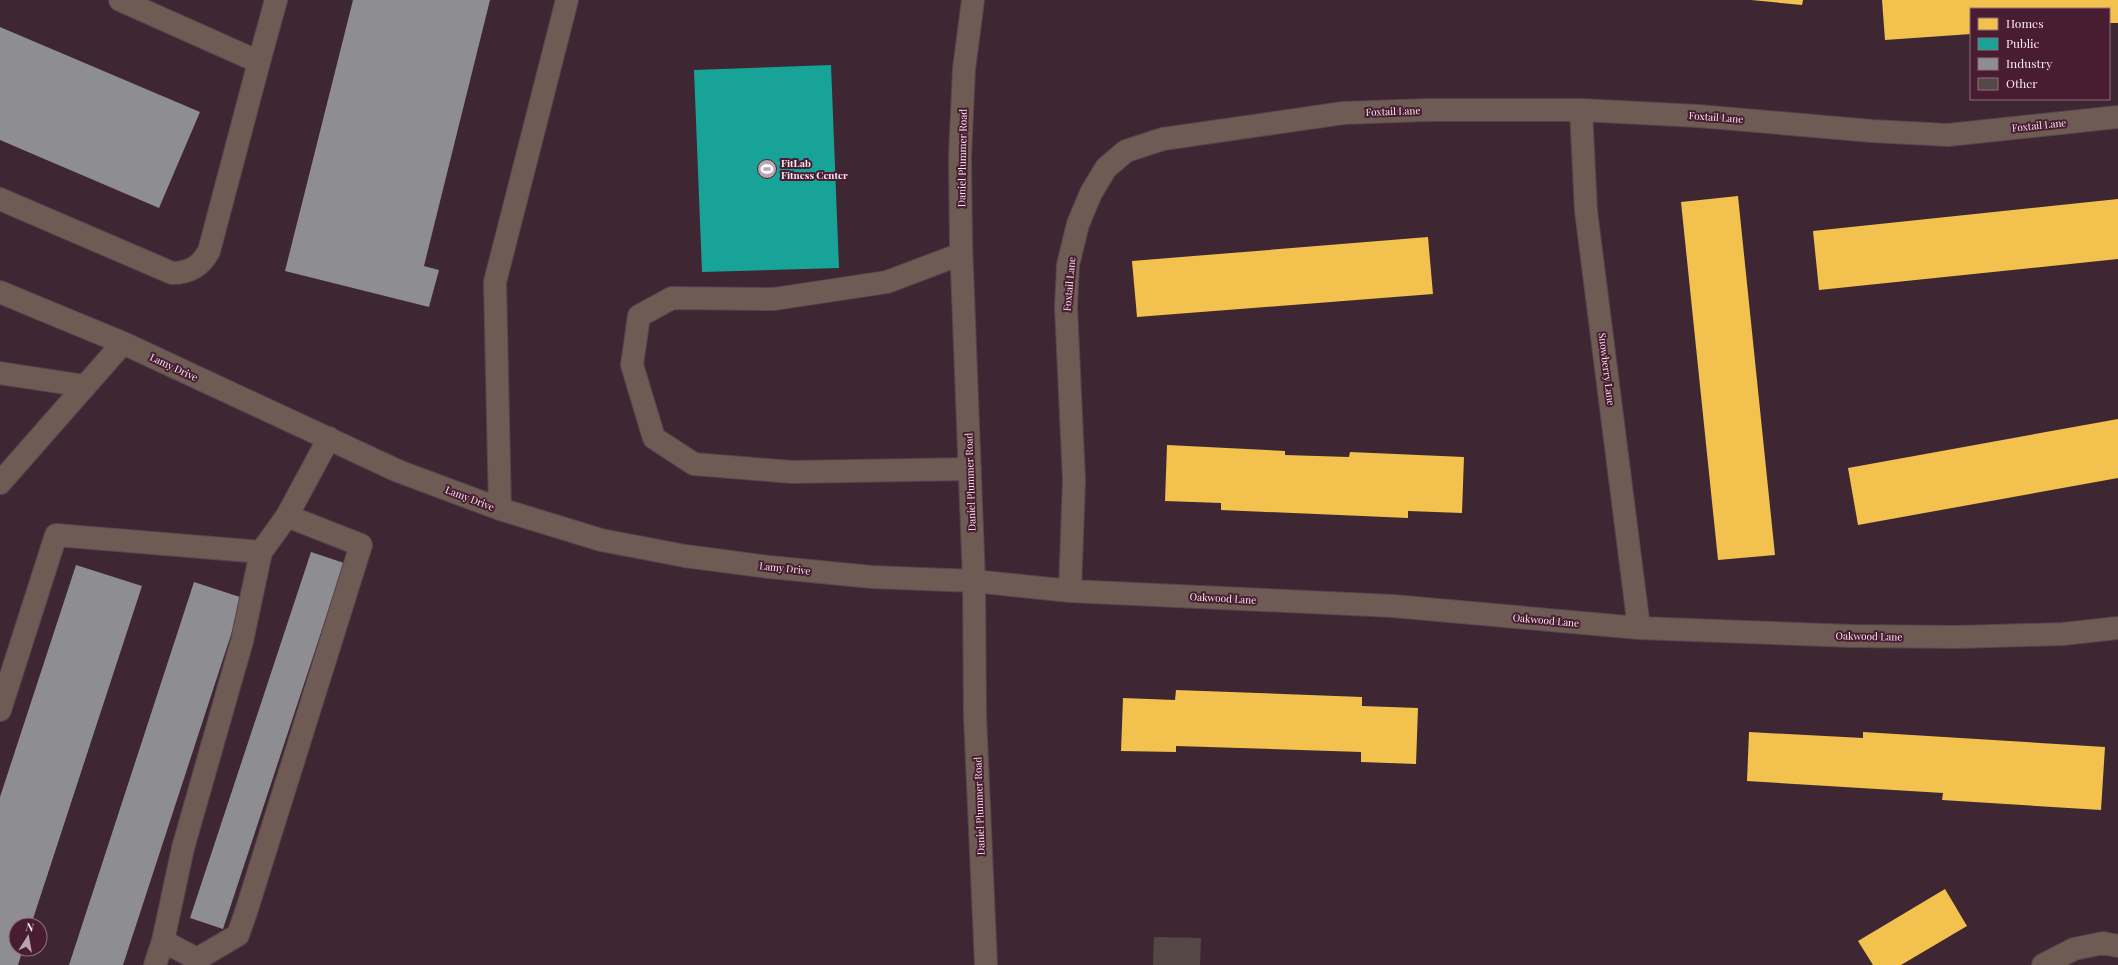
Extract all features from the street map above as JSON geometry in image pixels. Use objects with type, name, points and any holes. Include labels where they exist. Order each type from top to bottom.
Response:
[{"type":"street","points":[[120,0],[259,62]]},
{"type":"street","points":[[0,199],[172,273],[184,273],[204,261],[209,251],[276,0]]},
{"type":"street","points":[[500,509],[496,282],[567,0]]},
{"type":"street","name":"Daniel Plummer Road","points":[[974,0],[964,77],[960,156],[962,254],[974,581],[975,716],[986,965]]},
{"type":"street","name":"Foxtail Lane","points":[[1070,590],[1074,480],[1066,307],[1068,265],[1078,224],[1091,193],[1106,168],[1126,151],[1164,140],[1343,113],[1427,110],[1581,110],[1698,116],[1872,131],[1948,135],[2118,117]]},
{"type":"street","name":"Snowberry Lane","points":[[1581,110],[1586,211],[1639,628]]},
{"type":"street","points":[[962,254],[887,282],[774,299],[672,298],[639,316],[632,365],[654,438],[694,464],[792,472],[970,469]]},
{"type":"street","name":"Lamy Drive","points":[[0,292],[123,343],[398,471],[500,509],[601,540],[685,556],[769,567],[872,577],[974,581]]},
{"type":"street","points":[[0,483],[123,343]]},
{"type":"street","points":[[0,374],[85,386]]},
{"type":"street","points":[[155,965],[163,941],[183,848],[242,641],[262,552],[287,516],[329,438]]},
{"type":"street","points":[[163,941],[197,958],[238,935],[361,545],[287,516]]},
{"type":"street","points":[[0,710],[56,535],[262,552]]},
{"type":"street","name":"Oakwood Lane","points":[[974,581],[1070,590],[1393,606],[1639,628],[1852,636],[1943,637],[2062,634],[2118,628]]},
{"type":"street","points":[[2043,965],[2074,948],[2110,945]]},
{"type":"building: Homes","points":[[1751,0],[1803,0],[1802,5]]},
{"type":"building: Homes","points":[[1882,0],[2118,0],[2118,23],[2110,23],[2110,8],[1970,8],[1970,34],[1885,40]]},
{"type":"building: Homes","points":[[1738,196],[1775,555],[1718,560],[1681,202]]},
{"type":"building: Homes","points":[[2118,199],[2118,259],[1819,290],[1813,231]]},
{"type":"building: Homes","points":[[1428,237],[1433,294],[1137,317],[1132,261]]},
{"type":"building: Homes","points":[[2118,419],[2118,478],[1858,525],[1848,468]]},
{"type":"building: Homes","points":[[1167,445],[1285,451],[1285,455],[1349,457],[1350,452],[1464,457],[1462,513],[1408,511],[1408,518],[1221,510],[1221,503],[1165,501]]},
{"type":"building: Homes","points":[[1176,690],[1362,697],[1362,706],[1418,708],[1416,764],[1361,762],[1361,752],[1176,746],[1176,752],[1121,751],[1123,698],[1175,700]]},
{"type":"building: Homes","points":[[1749,732],[1863,738],[1863,732],[2105,747],[2101,810],[1942,800],[1943,793],[1747,781]]},
{"type":"building: Homes","points":[[1945,889],[1967,926],[1901,965],[1873,965],[1858,941]]},
{"type":"building: Public","name":"FitLab Fitness Center","points":[[831,65],[839,268],[702,272],[694,70]]},
{"type":"building: Industry","points":[[353,0],[490,0],[424,266],[439,270],[429,307],[285,271]]},
{"type":"building: Industry","points":[[0,27],[200,112],[159,208],[0,140]]},
{"type":"building: Industry","points":[[311,552],[344,563],[223,929],[190,918]]},
{"type":"building: Industry","points":[[76,565],[142,586],[34,917],[8,917],[8,957],[20,957],[18,965],[0,965],[0,797]]},
{"type":"building: Industry","points":[[194,582],[243,598],[123,965],[69,965]]},
{"type":"building: Other","points":[[1154,937],[1201,938],[1200,965],[1153,965]]},
{"type":"place","name":"FitLab Fitness Center","points":[[767,169]]}]
